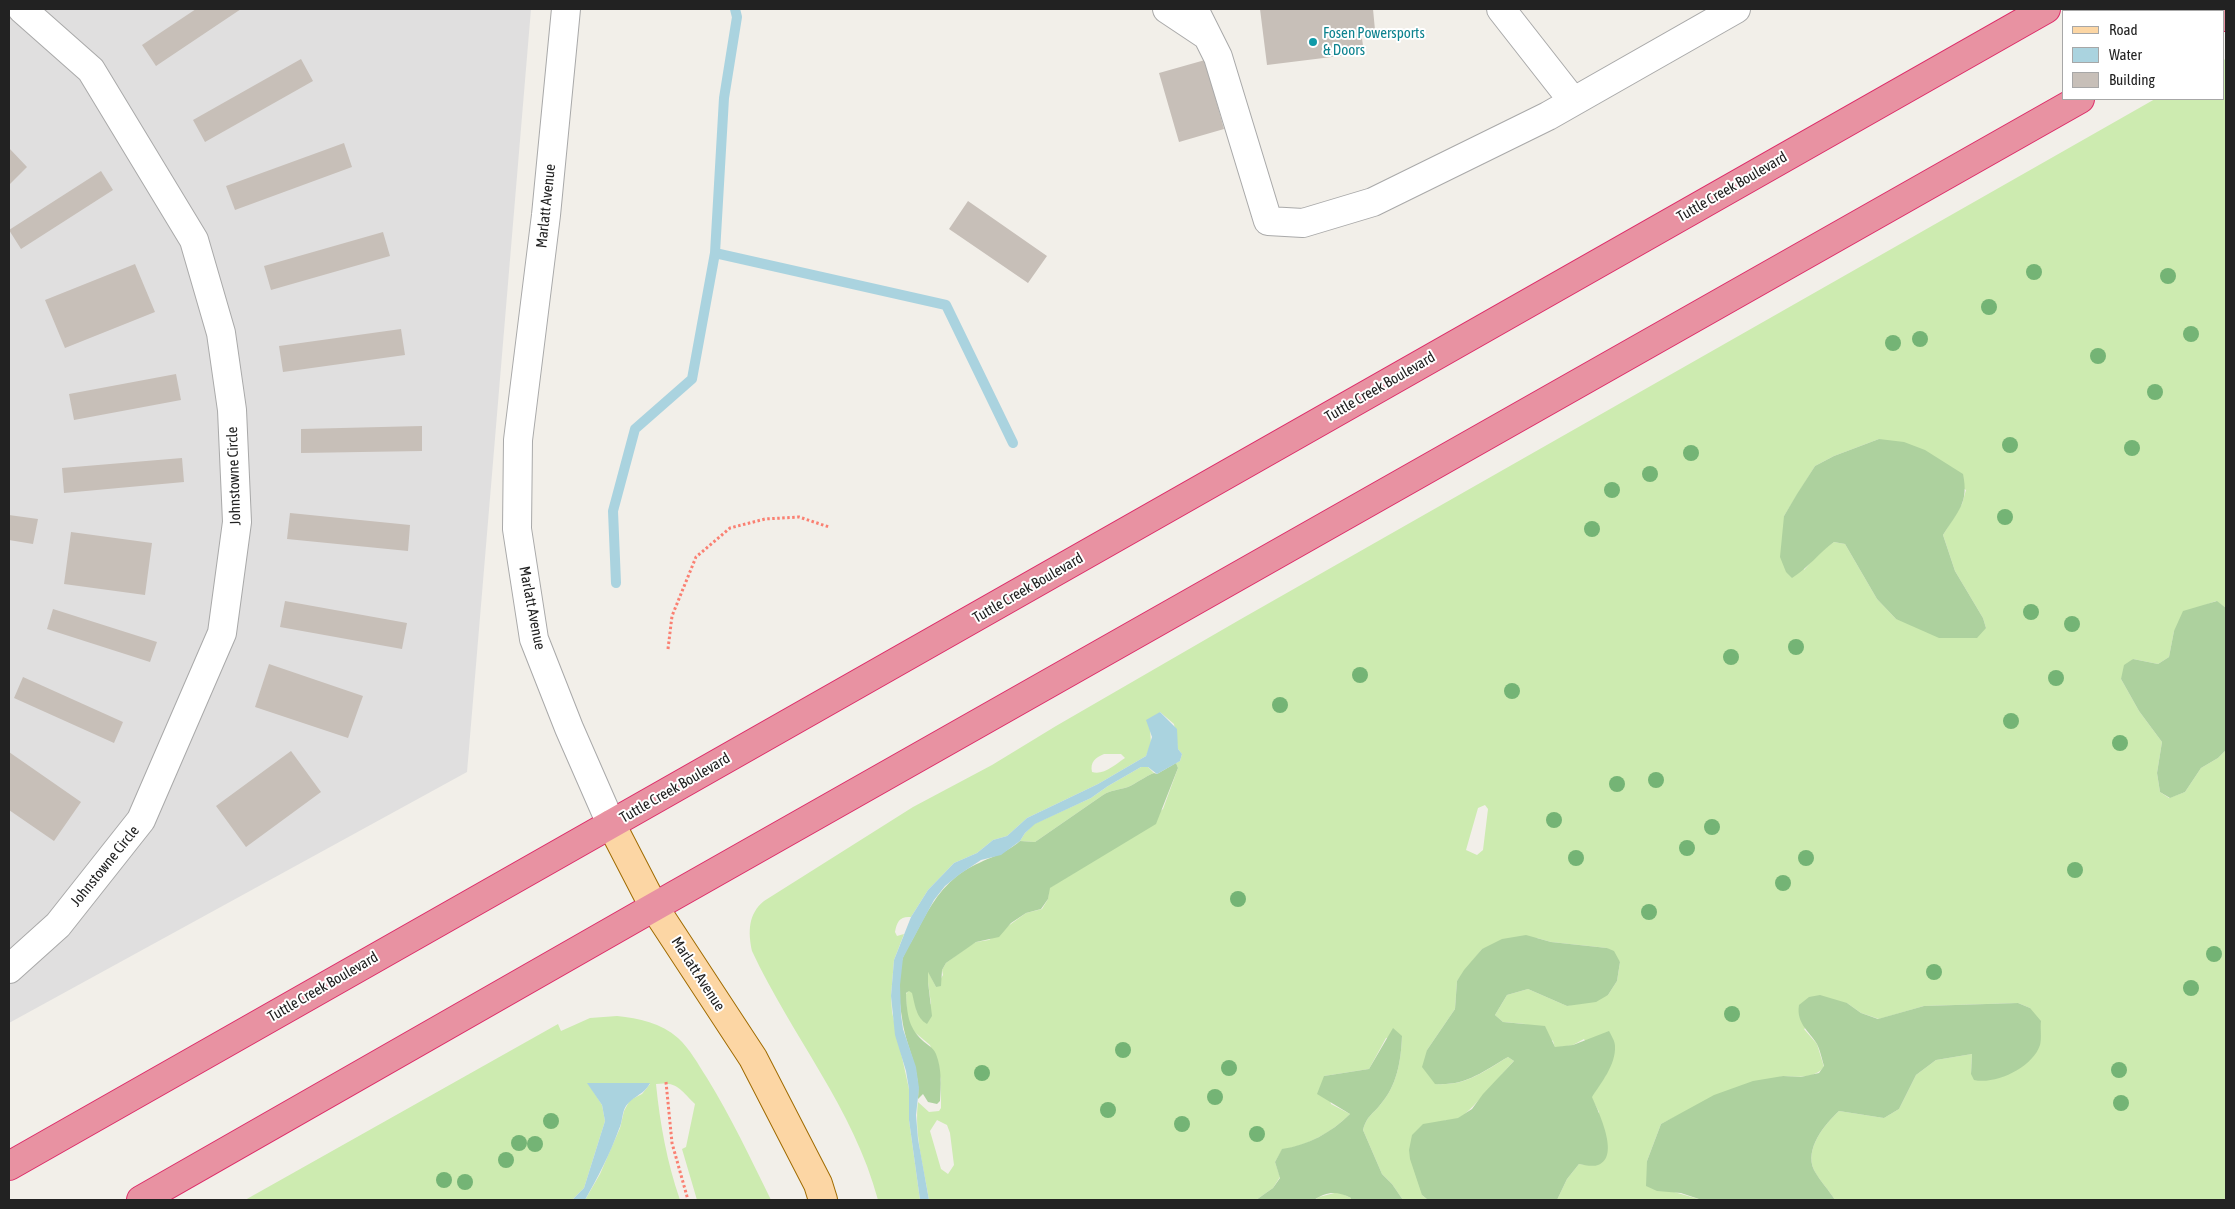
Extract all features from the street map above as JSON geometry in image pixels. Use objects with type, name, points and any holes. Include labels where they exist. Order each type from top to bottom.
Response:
[{"type":"highway","name":"Tuttle Creek Boulevard","points":[[9,1166],[2046,9]]},
{"type":"highway","points":[[142,1200],[654,907],[2078,100]]},
{"type":"main road","name":"Marlatt Avenue","points":[[611,824],[654,907],[753,1058],[818,1184],[823,1200]]},
{"type":"street","name":"Johnstowne Circle","points":[[9,969],[58,925],[141,820],[222,633],[238,522],[232,410],[221,333],[194,240],[90,70],[22,9]]},
{"type":"street","name":"Marlatt Avenue","points":[[566,9],[546,215],[518,440],[517,529],[534,639],[569,728],[611,824]]},
{"type":"street","points":[[1167,9],[1207,36]]},
{"type":"street","points":[[1194,9],[1218,57],[1268,221],[1304,223],[1372,202],[1548,116],[1573,102],[1697,19],[1736,9]]},
{"type":"street","points":[[1501,9],[1573,102]]},
{"type":"path","points":[[668,649],[672,616],[696,557],[730,528],[765,519],[799,518],[829,527]]},
{"type":"path","points":[[666,1082],[672,1143],[688,1200]]},
{"type":"shaded area","points":[[9,9],[531,9],[467,772],[9,1023]]},
{"type":"green space","points":[[2226,58],[2226,608],[2216,601],[2200,607],[2174,631],[2169,657],[2158,664],[2133,659],[2121,679],[2139,711],[2162,742],[2157,773],[2160,792],[2169,798],[2185,792],[2201,768],[2218,758],[2226,750],[2226,1200],[1835,1200],[1816,1174],[1812,1162],[1814,1146],[1822,1130],[1833,1116],[1839,1111],[1884,1118],[1899,1109],[1916,1075],[1936,1060],[1972,1054],[1971,1073],[2030,1008],[2018,1003],[1924,1006],[1879,1019],[1861,1013],[1847,1003],[1804,1029],[1817,1044],[1824,1067],[1820,1071],[1805,1076],[1783,1076],[1683,1113],[1661,1124],[1647,1161],[1674,1192],[1702,1200],[1557,1200],[1567,1179],[1579,1164],[1588,1165],[1599,1112],[1591,1097],[1606,1075],[1584,1039],[1573,1045],[1555,1048],[1553,1041],[1525,1024],[1503,1022],[1495,1015],[1507,995],[1528,989],[1567,1006],[1608,995],[1617,981],[1620,962],[1607,948],[1551,942],[1537,938],[1482,949],[1457,981],[1455,1009],[1427,1050],[1436,1084],[1456,1083],[1474,1077],[1508,1057],[1514,1061],[1462,1116],[1457,1119],[1445,1120],[1422,1195],[1428,1200],[1403,1200],[1382,1174],[1363,1130],[1368,1119],[1386,1098],[1394,1081],[1401,1055],[1402,1036],[1386,1038],[1369,1069],[1324,1076],[1331,1104],[1350,1114],[1335,1127],[1319,1137],[1301,1145],[1282,1150],[1275,1162],[1280,1177],[1273,1188],[1256,1200],[929,1200],[918,1139],[918,1102],[929,1112],[939,1111],[941,1108],[941,1079],[930,1045],[912,1030],[907,1016],[906,994],[909,990],[913,993],[917,1012],[931,1004],[928,971],[936,987],[943,975],[942,970],[946,963],[976,942],[989,940],[1026,913],[1042,909],[1048,899],[1049,888],[1103,855],[1163,809],[1178,768],[1176,763],[1180,761],[1182,754],[1178,749],[1174,724],[1160,712],[1150,727],[1151,744],[1146,756],[1098,784],[1027,818],[1007,836],[993,840],[977,853],[954,863],[928,890],[911,917],[904,917],[898,922],[895,932],[897,936],[904,934],[894,960],[891,996],[892,1012],[909,1089],[909,1120],[920,1200],[878,1200],[854,1135],[838,1103],[785,1013],[752,951],[750,924],[755,912],[764,901],[913,807],[992,765],[1241,619],[2153,100],[2225,100]],"holes":[[[1879,439],[1966,490],[1962,504],[1943,535],[1955,571],[1983,618],[1986,628],[1896,619],[1877,599],[1845,544],[1834,542],[1820,552],[1804,570],[1784,516],[1815,466],[1834,456]],[[1104,754],[1121,754],[1125,758],[1105,771],[1092,772],[1093,763]],[[1485,805],[1488,809],[1483,850],[1477,855],[1466,850],[1478,808]],[[937,1120],[947,1125],[950,1133],[954,1165],[948,1174],[941,1169],[930,1131]]]},
{"type":"green space","points":[[1879,439],[1904,442],[1925,450],[1963,474],[1965,492],[1963,500],[1958,513],[1943,535],[1955,571],[1983,618],[1986,628],[1977,638],[1939,638],[1896,619],[1877,599],[1845,544],[1834,542],[1792,578],[1786,572],[1780,557],[1784,516],[1815,466],[1834,456]]},
{"type":"green space","points":[[2217,601],[2226,608],[2226,750],[2218,758],[2201,768],[2185,792],[2170,798],[2160,792],[2157,773],[2162,742],[2139,711],[2121,679],[2124,665],[2133,659],[2158,664],[2169,657],[2174,631],[2183,611]]},
{"type":"green space","points":[[1176,763],[1178,768],[1156,824],[1050,888],[1048,899],[1041,909],[1026,913],[1011,923],[999,937],[976,942],[946,963],[942,970],[941,986],[936,987],[928,972],[932,1016],[927,1024],[918,1015],[912,993],[909,991],[906,993],[911,1025],[917,1035],[935,1052],[940,1072],[940,1101],[937,1104],[928,1102],[923,1094],[918,1099],[917,1078],[901,1011],[900,971],[906,951],[940,893],[953,879],[968,868],[1007,850],[1020,841],[1035,842],[1103,795],[1128,787]]},
{"type":"green space","points":[[1141,767],[1148,767],[1154,773],[1128,787],[1103,795],[1035,842],[1020,841],[1034,824],[1091,798]]},
{"type":"green space","points":[[1526,935],[1551,942],[1607,948],[1614,951],[1620,962],[1617,981],[1608,995],[1596,1002],[1567,1006],[1528,989],[1507,995],[1495,1015],[1503,1022],[1545,1026],[1555,1047],[1573,1045],[1609,1031],[1615,1044],[1615,1053],[1607,1073],[1592,1097],[1606,1133],[1608,1153],[1605,1160],[1598,1165],[1579,1164],[1567,1179],[1557,1200],[1428,1200],[1422,1195],[1410,1159],[1409,1150],[1412,1135],[1423,1124],[1458,1118],[1472,1109],[1483,1094],[1514,1061],[1508,1057],[1482,1073],[1465,1080],[1456,1083],[1435,1084],[1422,1067],[1427,1050],[1455,1009],[1457,981],[1482,949],[1502,939]]},
{"type":"green space","points":[[1820,995],[1847,1003],[1861,1013],[1878,1019],[1924,1006],[2018,1003],[2030,1008],[2041,1021],[2040,1045],[2036,1053],[2022,1067],[2013,1073],[1993,1080],[1974,1080],[1971,1074],[1972,1054],[1936,1060],[1916,1075],[1899,1109],[1884,1118],[1839,1111],[1822,1130],[1812,1154],[1814,1170],[1835,1200],[1702,1200],[1681,1193],[1657,1191],[1646,1186],[1647,1161],[1661,1124],[1714,1095],[1753,1081],[1783,1076],[1801,1077],[1819,1073],[1824,1066],[1820,1052],[1817,1044],[1801,1022],[1799,1005],[1809,997]]},
{"type":"green space","points":[[617,1016],[633,1018],[657,1025],[678,1038],[686,1047],[694,1057],[724,1108],[771,1200],[697,1200],[682,1149],[686,1147],[695,1104],[674,1085],[663,1083],[656,1084],[660,1114],[668,1157],[680,1200],[585,1200],[600,1174],[630,1100],[642,1094],[650,1084],[588,1083],[602,1105],[605,1121],[584,1188],[572,1200],[245,1200],[558,1024],[561,1031],[590,1018]]},
{"type":"green space","points":[[1393,1028],[1402,1036],[1401,1055],[1397,1073],[1386,1098],[1368,1119],[1363,1130],[1382,1174],[1403,1200],[1351,1200],[1351,1198],[1346,1196],[1332,1193],[1314,1200],[1256,1200],[1273,1188],[1280,1178],[1275,1162],[1282,1149],[1301,1145],[1319,1137],[1335,1127],[1350,1114],[1317,1094],[1324,1076],[1369,1069]]},
{"type":"green space","points":[[1338,1192],[1351,1198],[1351,1200],[1314,1200],[1319,1197]]},
{"type":"water","points":[[1160,712],[1177,729],[1178,749],[1182,754],[1180,761],[1157,774],[1148,767],[1141,767],[1091,798],[1035,824],[1025,833],[1020,841],[1001,855],[981,860],[960,874],[945,886],[934,900],[903,958],[900,985],[901,1015],[903,1029],[916,1067],[919,1088],[916,1115],[918,1139],[929,1200],[920,1200],[909,1120],[909,1089],[906,1071],[895,1035],[891,996],[894,960],[911,917],[928,890],[954,863],[977,853],[993,840],[1007,836],[1027,818],[1098,784],[1146,756],[1152,737],[1146,720]]},
{"type":"water","points":[[587,1083],[650,1083],[624,1110],[612,1147],[585,1200],[572,1200],[584,1188],[605,1121],[602,1105]]},
{"type":"building","points":[[196,9],[241,9],[156,66],[142,45]]},
{"type":"building","name":"Fosen Powersports & Doors","points":[[1260,9],[1373,9],[1375,30],[1361,31],[1364,53],[1267,65]]},
{"type":"building","points":[[301,59],[313,81],[205,142],[193,120]]},
{"type":"building","points":[[1205,60],[1224,129],[1179,142],[1159,73]]},
{"type":"building","points":[[344,143],[352,167],[235,210],[226,186]]},
{"type":"building","points":[[9,148],[27,167],[9,185]]},
{"type":"building","points":[[101,171],[113,190],[21,249],[9,230]]},
{"type":"building","points":[[968,201],[1047,256],[1028,283],[949,229]]},
{"type":"building","points":[[383,232],[390,256],[271,290],[264,266]]},
{"type":"building","points":[[135,264],[155,312],[65,348],[45,300]]},
{"type":"building","points":[[401,329],[405,355],[283,372],[279,346]]},
{"type":"building","points":[[176,374],[181,400],[74,420],[69,394]]},
{"type":"building","points":[[422,426],[422,451],[301,453],[301,429]]},
{"type":"building","points":[[182,458],[184,482],[64,493],[62,468]]},
{"type":"building","points":[[290,513],[410,525],[408,551],[287,539]]},
{"type":"building","points":[[9,515],[38,519],[33,544],[9,540]]},
{"type":"building","points":[[71,532],[152,543],[145,595],[64,584]]},
{"type":"building","points":[[285,601],[407,623],[402,649],[280,627]]},
{"type":"building","points":[[53,609],[157,642],[150,662],[47,629]]},
{"type":"building","points":[[269,664],[363,696],[348,738],[255,707]]},
{"type":"building","points":[[23,677],[123,722],[114,743],[14,698]]},
{"type":"building","points":[[291,751],[321,792],[246,847],[216,806]]},
{"type":"building","points":[[9,752],[81,802],[54,841],[9,810]]},
{"type":"waterway","points":[[616,583],[613,511],[635,429],[692,379],[715,253],[724,98],[737,17],[735,9]]},
{"type":"waterway","points":[[715,253],[946,305],[1013,443]]},
{"type":"place","name":"Fosen Powersports & Doors","points":[[1313,42]]}]
